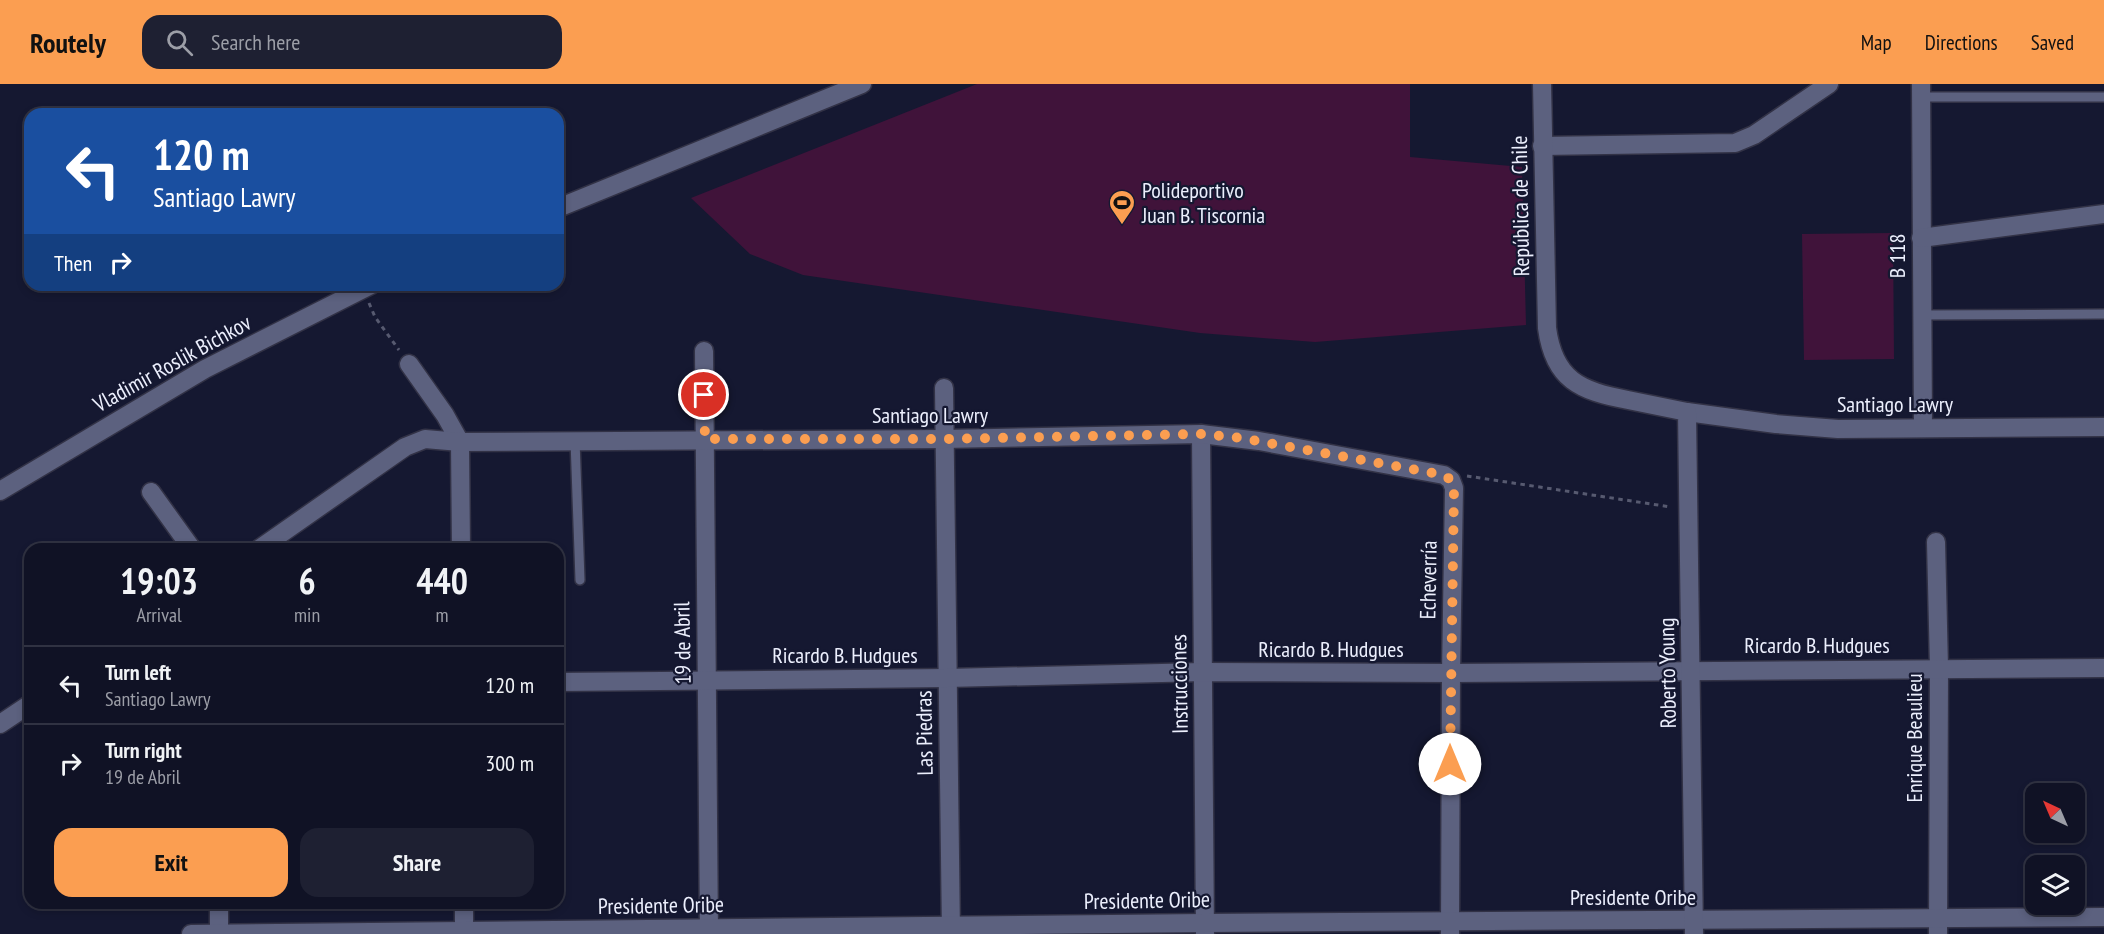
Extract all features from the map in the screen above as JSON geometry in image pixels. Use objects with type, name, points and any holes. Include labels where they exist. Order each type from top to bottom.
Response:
[{"type":"street","points":[[564,206],[862,84]]},
{"type":"street","name":"República de Chile","points":[[1542,84],[1547,328],[1554,358],[1566,376],[1581,388],[1608,396],[1687,412]]},
{"type":"street","points":[[1542,146],[1735,143],[1754,135],[1829,84]]},
{"type":"street","name":"B 118","points":[[1921,91],[1923,428]]},
{"type":"street","points":[[1921,238],[2104,214]]},
{"type":"street","name":"Vladimir Roslik Bichkov","points":[[0,491],[205,369],[359,291]]},
{"type":"street","name":"19 de Abril","points":[[704,351],[709,931]]},
{"type":"street","points":[[409,364],[445,415],[460,442],[461,543]]},
{"type":"street","name":"Las Piedras","points":[[944,388],[951,931]]},
{"type":"street","name":"Santiago Lawry","points":[[1687,412],[1807,427],[2104,426]]},
{"type":"street","name":"Roberto Young","points":[[1687,412],[1694,927]]},
{"type":"street","name":"Santiago Lawry","points":[[268,543],[405,447],[425,439],[460,442],[944,439],[1201,434],[1250,440],[1444,475],[1451,480]]},
{"type":"street","name":"Instrucciones","points":[[1201,434],[1205,929]]},
{"type":"street","name":"Echeverría","points":[[1450,928],[1450,673],[1454,488],[1451,480]]},
{"type":"street","points":[[152,492],[188,543]]},
{"type":"street","name":"Enrique Beaulieu","points":[[1936,542],[1939,668],[1938,926]]},
{"type":"street","name":"Ricardo B. Hudgues","points":[[564,681],[947,678],[1203,672],[1450,673],[2104,668]]},
{"type":"street","points":[[0,724],[24,708]]},
{"type":"street","points":[[219,909],[219,934]]},
{"type":"street","points":[[464,909],[464,933]]},
{"type":"street","name":"Presidente Oribe","points":[[191,934],[1938,926],[2104,917]]},
{"type":"lane","points":[[1921,91],[2104,97]]},
{"type":"lane","points":[[1922,315],[2104,314]]},
{"type":"lane","points":[[575,440],[580,580]]},
{"type":"path","points":[[368,291],[375,317],[409,364]]},
{"type":"path","points":[[1451,480],[1470,475],[1688,509]]},
{"type":"shaded area","name":"Polideportivo Juan B. Tiscornia","points":[[977,84],[1410,84],[1410,157],[1522,167],[1526,325],[1315,342],[1200,333],[803,275],[750,254],[691,198]]},
{"type":"shaded area","points":[[1893,233],[1894,359],[1804,360],[1802,234]]},
{"type":"place","name":"Polideportivo Juan B. Tiscornia","points":[[1122,226]]},
{"type":"route","points":[[704,395],[705,439],[944,439],[1201,434],[1241,438],[1444,475],[1451,480],[1454,488],[1450,764]]}]
